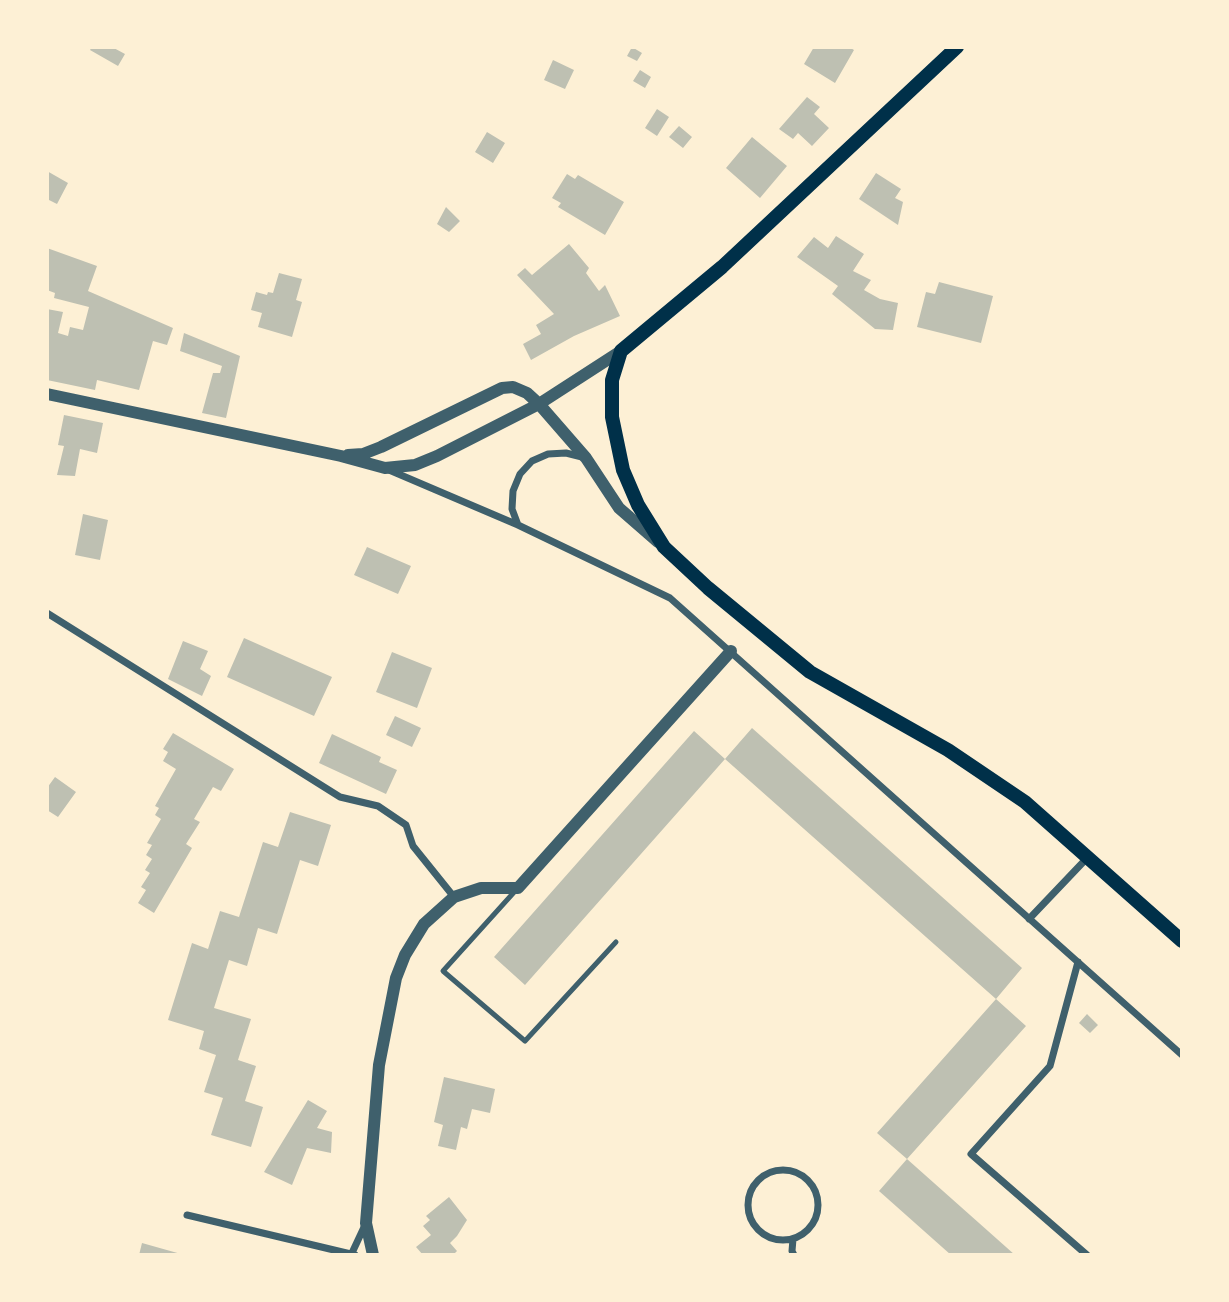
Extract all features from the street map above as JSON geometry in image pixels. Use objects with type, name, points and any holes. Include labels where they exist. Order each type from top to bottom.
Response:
[{"type":"main road","points":[[957,47],[722,267],[621,351],[612,380],[612,417],[623,470],[638,505],[663,547],[708,588],[810,672],[948,750],[1025,802],[1182,942]]},
{"type":"street","points":[[385,468],[415,465],[438,456],[539,404],[621,351]]},
{"type":"street","points":[[341,456],[363,454],[381,447],[502,388],[513,387],[527,393],[539,404],[586,458],[619,508],[663,547]]},
{"type":"street","points":[[47,394],[341,456],[385,468],[519,525],[670,598],[1182,1055]]},
{"type":"street","points":[[519,525],[512,509],[513,491],[520,474],[532,461],[548,454],[566,453],[586,458]]},
{"type":"street","points":[[47,613],[340,797],[379,806],[406,825],[413,846],[454,897]]},
{"type":"street","points":[[373,1255],[366,1223],[379,1065],[396,978],[405,955],[424,924],[454,897],[481,888],[518,888],[731,651]]},
{"type":"street","points":[[1029,919],[1089,857]]},
{"type":"street","points":[[1078,962],[1050,1066],[971,1154],[1087,1255]]},
{"type":"street","points":[[787,1170],[800,1174],[811,1183],[817,1195],[818,1208],[814,1222],[805,1232],[793,1239],[779,1240],[766,1236],[755,1227],[749,1214],[748,1201],[752,1188],[761,1177],[773,1171],[787,1170]]},
{"type":"street","points":[[187,1215],[352,1254],[366,1223]]},
{"type":"street","points":[[793,1239],[794,1255]]},
{"type":"lane","points":[[518,888],[443,971],[525,1041],[616,942]]},
{"type":"building","points":[[92,47],[112,47],[125,54],[118,66],[90,50]]},
{"type":"building","points":[[632,47],[642,53],[637,61],[627,56]]},
{"type":"building","points":[[814,47],[849,47],[854,50],[835,83],[804,64]]},
{"type":"building","points":[[553,60],[574,70],[565,89],[544,80]]},
{"type":"building","points":[[640,70],[651,77],[645,88],[633,81]]},
{"type":"building","points":[[807,97],[820,107],[814,114],[829,128],[812,146],[798,133],[793,139],[779,129]]},
{"type":"building","points":[[657,109],[669,117],[657,136],[645,128]]},
{"type":"building","points":[[679,126],[692,137],[683,148],[669,137]]},
{"type":"building","points":[[487,132],[505,143],[493,163],[475,152]]},
{"type":"building","points":[[752,137],[787,166],[760,198],[726,168]]},
{"type":"building","points":[[47,171],[68,183],[57,204],[47,199]]},
{"type":"building","points":[[876,173],[901,189],[895,198],[903,202],[898,225],[859,199]]},
{"type":"building","points":[[567,174],[575,179],[578,175],[624,202],[605,235],[558,207],[561,203],[552,198]]},
{"type":"building","points":[[446,207],[460,221],[449,232],[437,224]]},
{"type":"building","points":[[836,236],[864,254],[853,271],[871,280],[864,290],[880,299],[898,303],[893,330],[875,329],[832,294],[838,286],[797,257],[814,237],[828,248]]},
{"type":"building","points":[[569,244],[589,268],[586,273],[599,291],[605,285],[620,316],[574,336],[531,360],[523,344],[541,334],[536,325],[554,314],[517,275],[525,268],[532,275]]},
{"type":"building","points":[[47,248],[97,266],[88,291],[173,328],[167,345],[153,341],[139,390],[97,380],[95,390],[47,380],[47,309],[63,312],[58,333],[68,336],[70,327],[83,330],[89,307],[54,298],[55,293],[47,290]]},
{"type":"building","points":[[279,273],[302,279],[296,300],[302,302],[292,337],[258,327],[262,313],[251,310],[256,292],[267,295],[268,292],[273,293]]},
{"type":"building","points":[[939,282],[993,296],[981,343],[917,327],[926,292],[935,294]]},
{"type":"building","points":[[184,333],[240,356],[226,418],[202,413],[213,373],[220,373],[222,366],[180,351]]},
{"type":"building","points":[[64,415],[103,423],[97,453],[80,449],[75,476],[57,475],[64,446],[58,445]]},
{"type":"building","points":[[83,514],[108,520],[100,560],[75,555]]},
{"type":"building","points":[[367,547],[411,566],[398,594],[354,575]]},
{"type":"building","points":[[244,638],[332,677],[314,716],[227,677]]},
{"type":"building","points":[[183,641],[208,651],[200,669],[211,676],[202,696],[168,679]]},
{"type":"building","points":[[392,652],[432,668],[417,708],[376,692]]},
{"type":"building","points":[[395,716],[421,728],[412,747],[386,735]]},
{"type":"building","points":[[752,728],[1022,968],[996,999],[725,759]]},
{"type":"building","points":[[694,731],[725,759],[525,985],[494,957]]},
{"type":"building","points":[[173,733],[234,769],[221,791],[213,787],[194,819],[200,822],[186,844],[192,848],[154,913],[138,903],[146,890],[141,887],[150,873],[145,870],[152,859],[146,855],[152,845],[147,843],[161,819],[155,815],[159,808],[155,806],[176,769],[163,761],[168,752],[163,749]]},
{"type":"building","points":[[332,734],[381,757],[379,762],[397,770],[386,794],[319,763]]},
{"type":"building","points":[[55,777],[76,792],[58,817],[47,810],[47,788]]},
{"type":"building","points":[[290,812],[331,825],[318,866],[300,860],[277,934],[258,928],[247,966],[229,960],[214,1008],[251,1019],[238,1060],[256,1066],[245,1101],[263,1107],[251,1147],[211,1135],[223,1098],[204,1092],[216,1055],[199,1049],[204,1031],[168,1020],[192,943],[208,949],[220,911],[239,917],[263,842],[278,847]]},
{"type":"building","points":[[996,999],[1026,1026],[907,1159],[877,1133]]},
{"type":"building","points":[[1087,1014],[1098,1025],[1090,1033],[1079,1023]]},
{"type":"building","points":[[444,1077],[495,1089],[490,1113],[472,1109],[467,1129],[461,1127],[456,1150],[438,1146],[443,1125],[434,1122]]},
{"type":"building","points":[[308,1100],[327,1111],[317,1128],[332,1132],[331,1153],[307,1148],[292,1185],[264,1172]]},
{"type":"building","points":[[907,1159],[1015,1255],[951,1255],[879,1191]]},
{"type":"building","points":[[449,1197],[467,1220],[450,1243],[457,1251],[453,1255],[423,1255],[416,1247],[431,1235],[423,1226],[430,1220],[426,1216]]},
{"type":"building","points":[[142,1243],[181,1254],[139,1255]]}]
